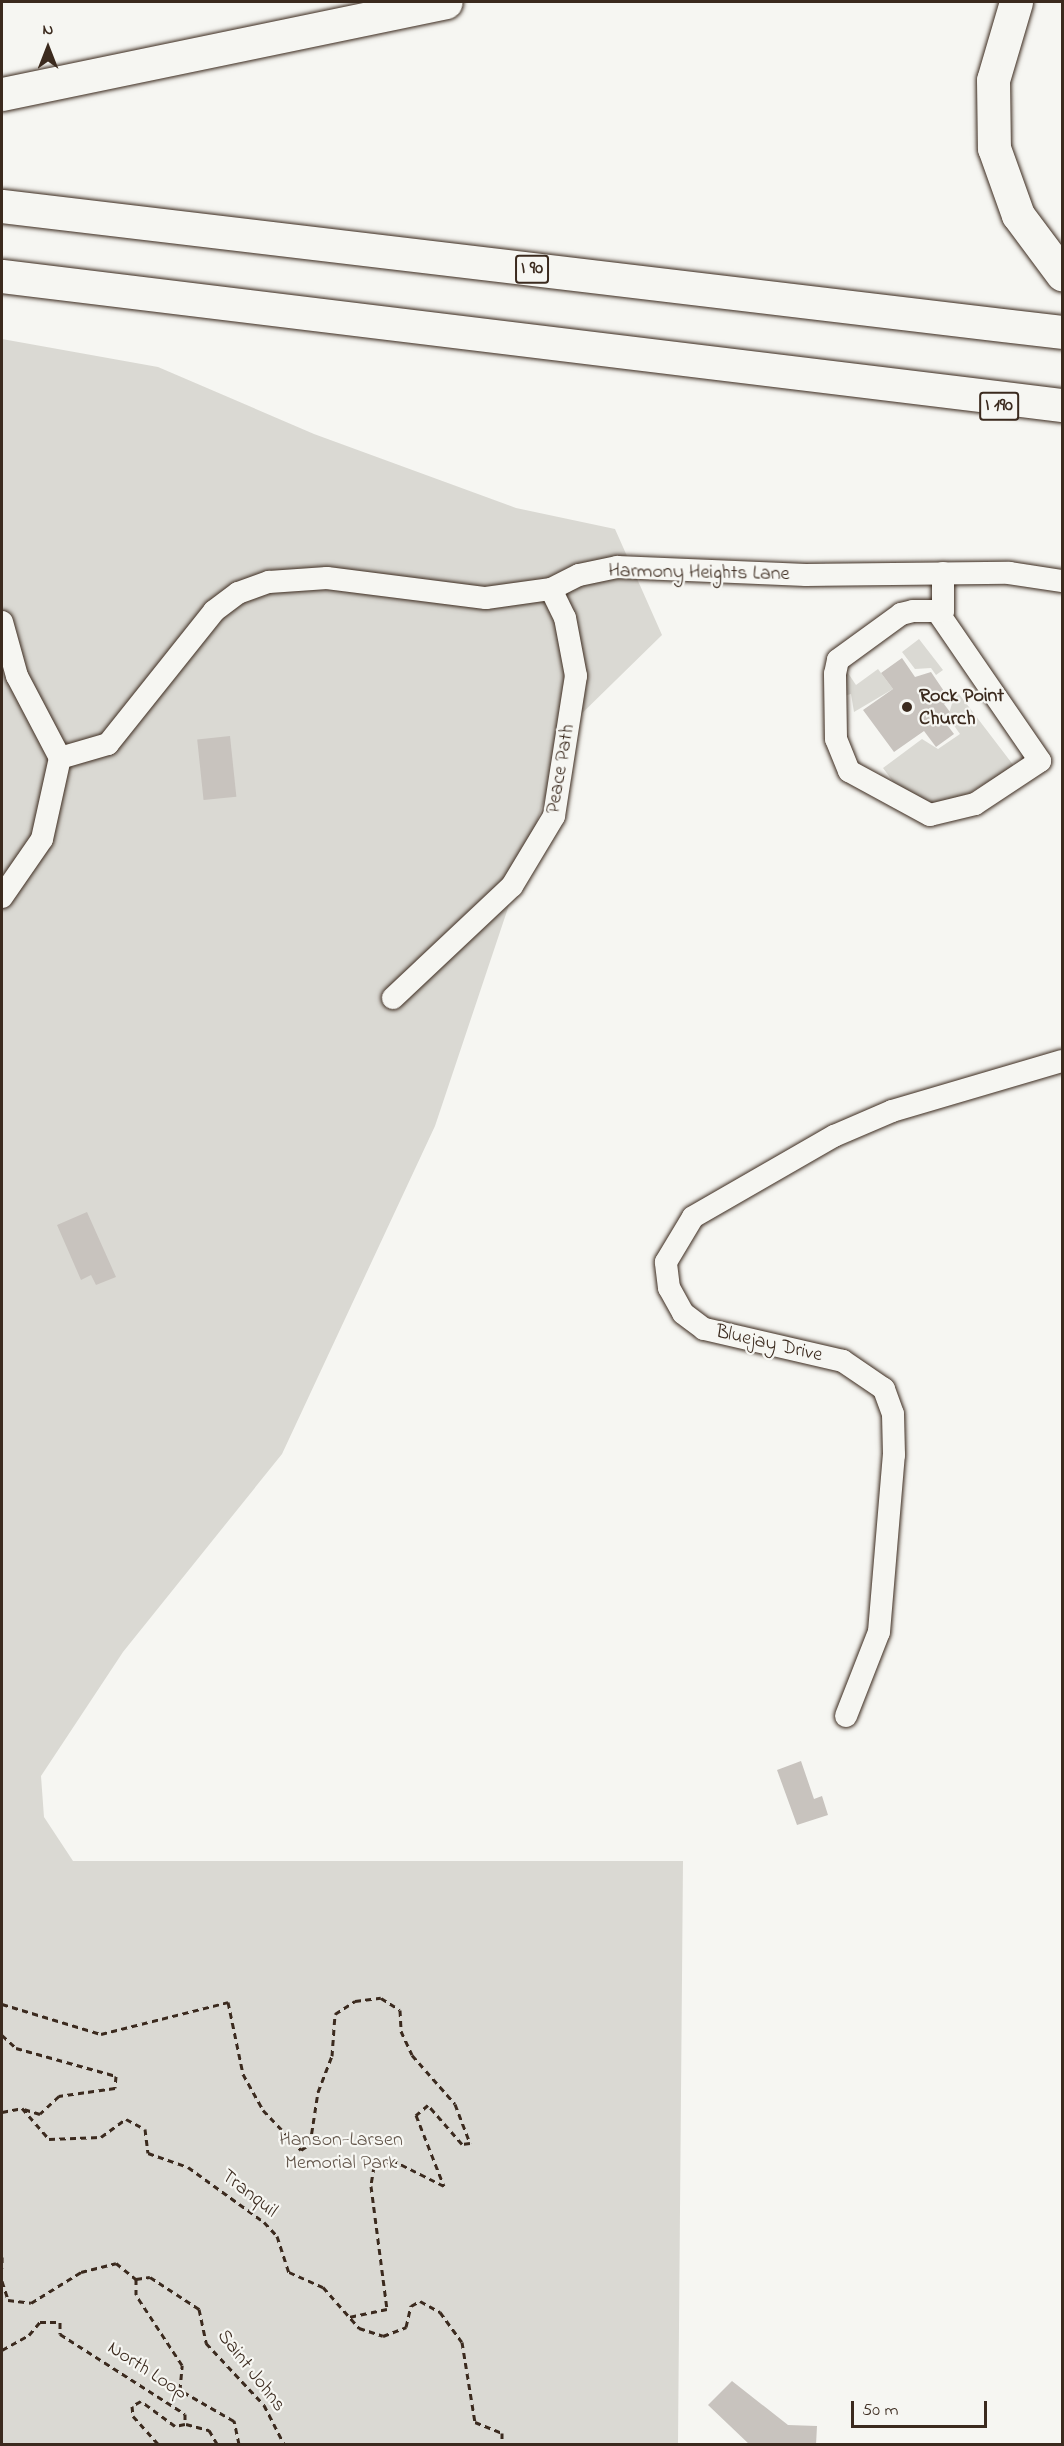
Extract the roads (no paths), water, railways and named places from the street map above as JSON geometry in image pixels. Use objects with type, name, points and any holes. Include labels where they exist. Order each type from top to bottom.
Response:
[{"type":"highway","points":[[2,94],[446,2]]},
{"type":"highway","points":[[1016,2],[993,80],[994,148],[1018,215],[1062,274]]},
{"type":"highway","name":"I 90","points":[[2,207],[1062,332]]},
{"type":"highway","points":[[2,276],[1062,405]]},
{"type":"highway","name":"I 190","points":[[937,390],[948,396],[1062,419]]},
{"type":"street","name":"Harmony Heights Lane","points":[[60,758],[108,744],[214,611],[269,582],[327,578],[457,598],[551,590],[579,575],[617,567],[806,575],[1009,573],[1062,581]]},
{"type":"street","points":[[937,611],[1040,761],[975,804],[930,815],[849,771],[836,739],[835,674],[838,660],[901,614],[937,611],[943,611],[943,573]]},
{"type":"street","name":"Peace Path","points":[[393,998],[512,886],[554,816],[576,676],[565,618],[551,590]]},
{"type":"street","points":[[2,622],[17,676],[60,758],[42,839],[2,897]]},
{"type":"street","name":"Bluejay Drive","points":[[846,1716],[880,1621],[894,1455],[893,1414],[884,1389],[843,1361],[704,1329],[683,1312],[673,1296],[666,1262],[693,1217],[834,1136],[902,1107],[1062,1061]]},
{"type":"place","name":"Rock Point Church","points":[[907,707]]},
{"type":"park label","name":"Hanson-Larsen Memorial Park","points":[[341,2152]]}]
